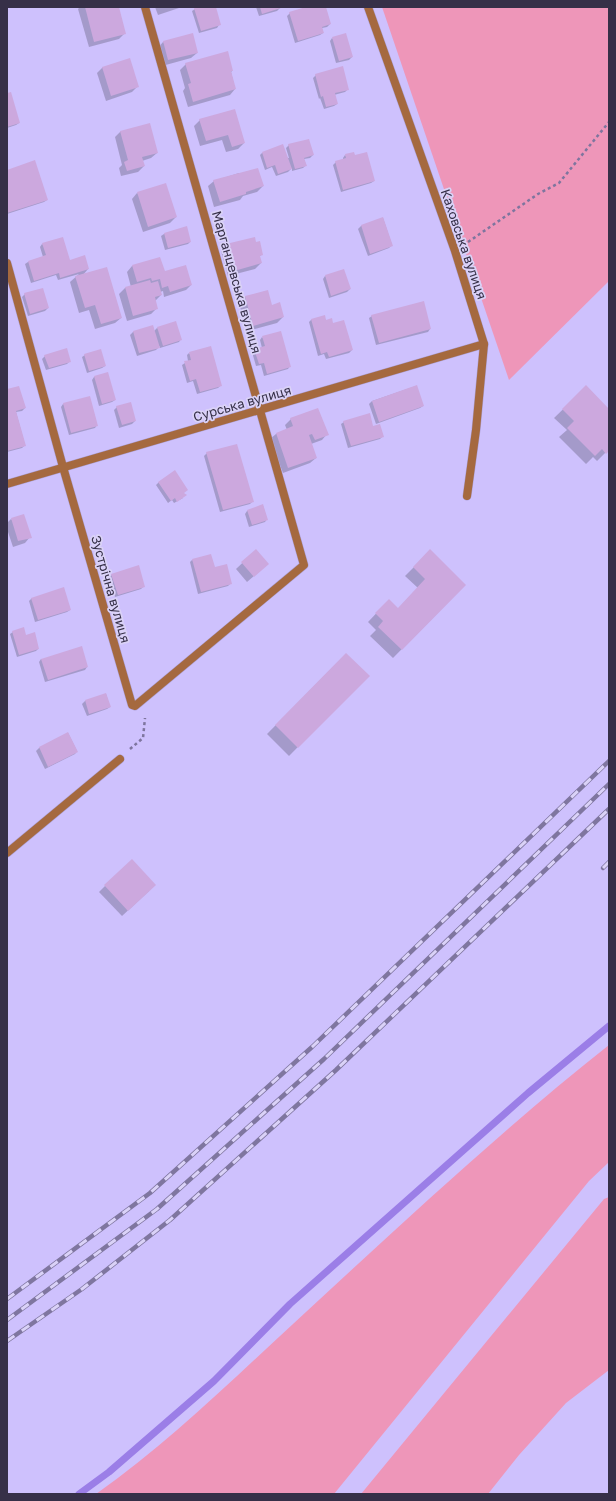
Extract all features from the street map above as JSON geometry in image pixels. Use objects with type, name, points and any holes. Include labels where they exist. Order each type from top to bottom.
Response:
[{"type":"street","name":"Марганцевська вулиця","points":[[145,7],[304,565]]},
{"type":"street","name":"Каховська вулиця","points":[[368,7],[455,252],[484,344],[476,430],[467,496]]},
{"type":"street","name":"Зустрічна вулиця","points":[[7,263],[63,467],[132,705],[135,706],[304,565]]},
{"type":"street","name":"Сурська вулиця","points":[[7,484],[484,344]]},
{"type":"street","points":[[7,853],[120,759]]},
{"type":"path","points":[[455,252],[538,194],[559,183],[609,122]]},
{"type":"path","points":[[120,759],[143,738],[148,695]]},
{"type":"shaded area","points":[[382,7],[609,7],[609,281],[509,380]]},
{"type":"shaded area","points":[[609,1045],[609,1162],[589,1181],[334,1494],[96,1494],[172,1434],[488,1146]]},
{"type":"shaded area","points":[[609,1197],[609,1370],[566,1403],[519,1455],[488,1494],[361,1494],[604,1199]]},
{"type":"building","points":[[85,7],[119,7],[126,34],[94,42]]},
{"type":"building","points":[[216,7],[221,25],[201,31],[194,8]]},
{"type":"building","points":[[260,7],[281,7],[281,8],[262,14]]},
{"type":"building","points":[[306,7],[326,7],[331,24],[322,27],[324,33],[298,41],[289,12]]},
{"type":"building","points":[[193,33],[198,53],[168,60],[163,41]]},
{"type":"building","points":[[346,33],[353,57],[339,61],[332,37]]},
{"type":"building","points":[[228,51],[236,89],[193,102],[188,84],[191,83],[185,63]]},
{"type":"building","points":[[130,58],[139,87],[111,96],[102,67]]},
{"type":"building","points":[[343,66],[349,90],[335,93],[338,104],[326,107],[323,96],[321,97],[315,74]]},
{"type":"building","points":[[11,92],[20,123],[7,127],[7,93]]},
{"type":"building","points":[[235,109],[245,143],[232,147],[228,135],[206,141],[199,119]]},
{"type":"building","points":[[150,123],[158,153],[142,157],[145,166],[127,171],[124,162],[128,160],[120,131]]},
{"type":"building","points":[[309,139],[314,155],[304,158],[307,166],[295,169],[288,144]]},
{"type":"building","points":[[283,144],[292,169],[278,174],[275,165],[267,168],[262,152]]},
{"type":"building","points":[[354,152],[355,155],[367,152],[375,181],[343,190],[335,161],[346,158],[345,154]]},
{"type":"building","points":[[35,160],[48,200],[7,213],[7,170]]},
{"type":"building","points":[[258,168],[264,186],[246,192],[246,194],[220,202],[213,180]]},
{"type":"building","points":[[166,183],[177,217],[148,227],[137,192]]},
{"type":"building","points":[[383,217],[393,246],[370,254],[361,225]]},
{"type":"building","points":[[187,226],[191,242],[168,248],[164,233]]},
{"type":"building","points":[[63,237],[70,260],[85,255],[89,269],[60,278],[59,273],[34,281],[28,261],[46,255],[42,243]]},
{"type":"building","points":[[255,237],[256,242],[260,241],[263,255],[260,256],[262,263],[234,271],[226,244]]},
{"type":"building","points":[[160,257],[165,271],[186,265],[192,285],[170,292],[168,286],[162,288],[160,279],[152,281],[151,278],[137,282],[132,265]]},
{"type":"building","points":[[107,267],[122,318],[101,324],[95,305],[85,308],[75,276]]},
{"type":"building","points":[[344,269],[351,289],[331,296],[325,275]]},
{"type":"building","points":[[150,280],[151,283],[158,281],[162,295],[155,297],[158,309],[133,316],[125,287]]},
{"type":"building","points":[[43,288],[49,308],[30,314],[24,293]]},
{"type":"building","points":[[268,290],[272,305],[280,302],[284,317],[253,326],[245,296]]},
{"type":"building","points":[[424,301],[431,329],[379,343],[371,315]]},
{"type":"building","points":[[325,315],[326,320],[332,318],[333,323],[344,320],[353,350],[329,357],[327,352],[321,354],[311,319]]},
{"type":"building","points":[[176,321],[182,340],[163,346],[157,327]]},
{"type":"building","points":[[153,325],[160,348],[139,353],[133,331]]},
{"type":"building","points":[[281,331],[291,367],[267,374],[264,363],[259,364],[254,349],[265,346],[262,336]]},
{"type":"building","points":[[211,346],[222,386],[200,392],[196,379],[190,381],[184,361],[191,360],[189,352]]},
{"type":"building","points":[[67,348],[71,362],[49,368],[44,355]]},
{"type":"building","points":[[101,349],[106,366],[89,371],[84,354]]},
{"type":"building","points":[[108,372],[116,400],[102,404],[94,376]]},
{"type":"building","points":[[417,385],[424,406],[379,422],[372,401]]},
{"type":"building","points":[[586,385],[609,409],[609,451],[606,454],[602,449],[595,456],[567,428],[574,421],[562,409]]},
{"type":"building","points":[[19,386],[26,408],[16,411],[26,446],[7,451],[7,389]]},
{"type":"building","points":[[90,396],[98,426],[71,433],[63,403]]},
{"type":"building","points":[[131,402],[136,421],[122,425],[116,406]]},
{"type":"building","points":[[318,408],[329,435],[315,440],[312,434],[309,435],[317,458],[288,468],[276,433],[293,426],[290,418]]},
{"type":"building","points":[[370,413],[373,426],[380,424],[384,437],[351,446],[343,421]]},
{"type":"building","points":[[237,444],[254,502],[223,510],[206,452]]},
{"type":"building","points":[[175,470],[188,490],[184,493],[187,495],[177,502],[175,498],[171,501],[158,482]]},
{"type":"building","points":[[263,504],[268,520],[252,525],[247,510]]},
{"type":"building","points":[[24,514],[32,538],[18,541],[11,518]]},
{"type":"building","points":[[256,549],[269,564],[254,577],[241,562]]},
{"type":"building","points":[[430,549],[466,585],[402,650],[378,627],[383,621],[375,613],[389,599],[398,608],[425,579],[413,567]]},
{"type":"building","points":[[211,554],[215,567],[227,564],[232,584],[201,592],[192,559]]},
{"type":"building","points":[[139,565],[145,587],[118,595],[111,574]]},
{"type":"building","points":[[64,587],[71,610],[38,620],[31,598]]},
{"type":"building","points":[[24,627],[26,635],[35,632],[39,649],[19,655],[12,631]]},
{"type":"building","points":[[82,646],[88,667],[48,680],[41,659]]},
{"type":"building","points":[[346,653],[370,676],[298,748],[275,725]]},
{"type":"building","points":[[106,693],[111,707],[89,714],[85,700]]},
{"type":"building","points":[[68,732],[78,752],[48,767],[39,747]]},
{"type":"building","points":[[132,859],[156,885],[128,911],[104,885]]},
{"type":"waterway","points":[[79,1494],[109,1472],[214,1381],[290,1304],[528,1093],[609,1026]]},
{"type":"railway","points":[[7,1299],[150,1193],[312,1047],[609,761]]},
{"type":"railway","points":[[7,1320],[157,1209],[324,1059],[609,784]]},
{"type":"railway","points":[[7,1341],[82,1289],[170,1220],[336,1070],[609,809]]},
{"type":"railway","points":[[603,868],[609,862]]}]
